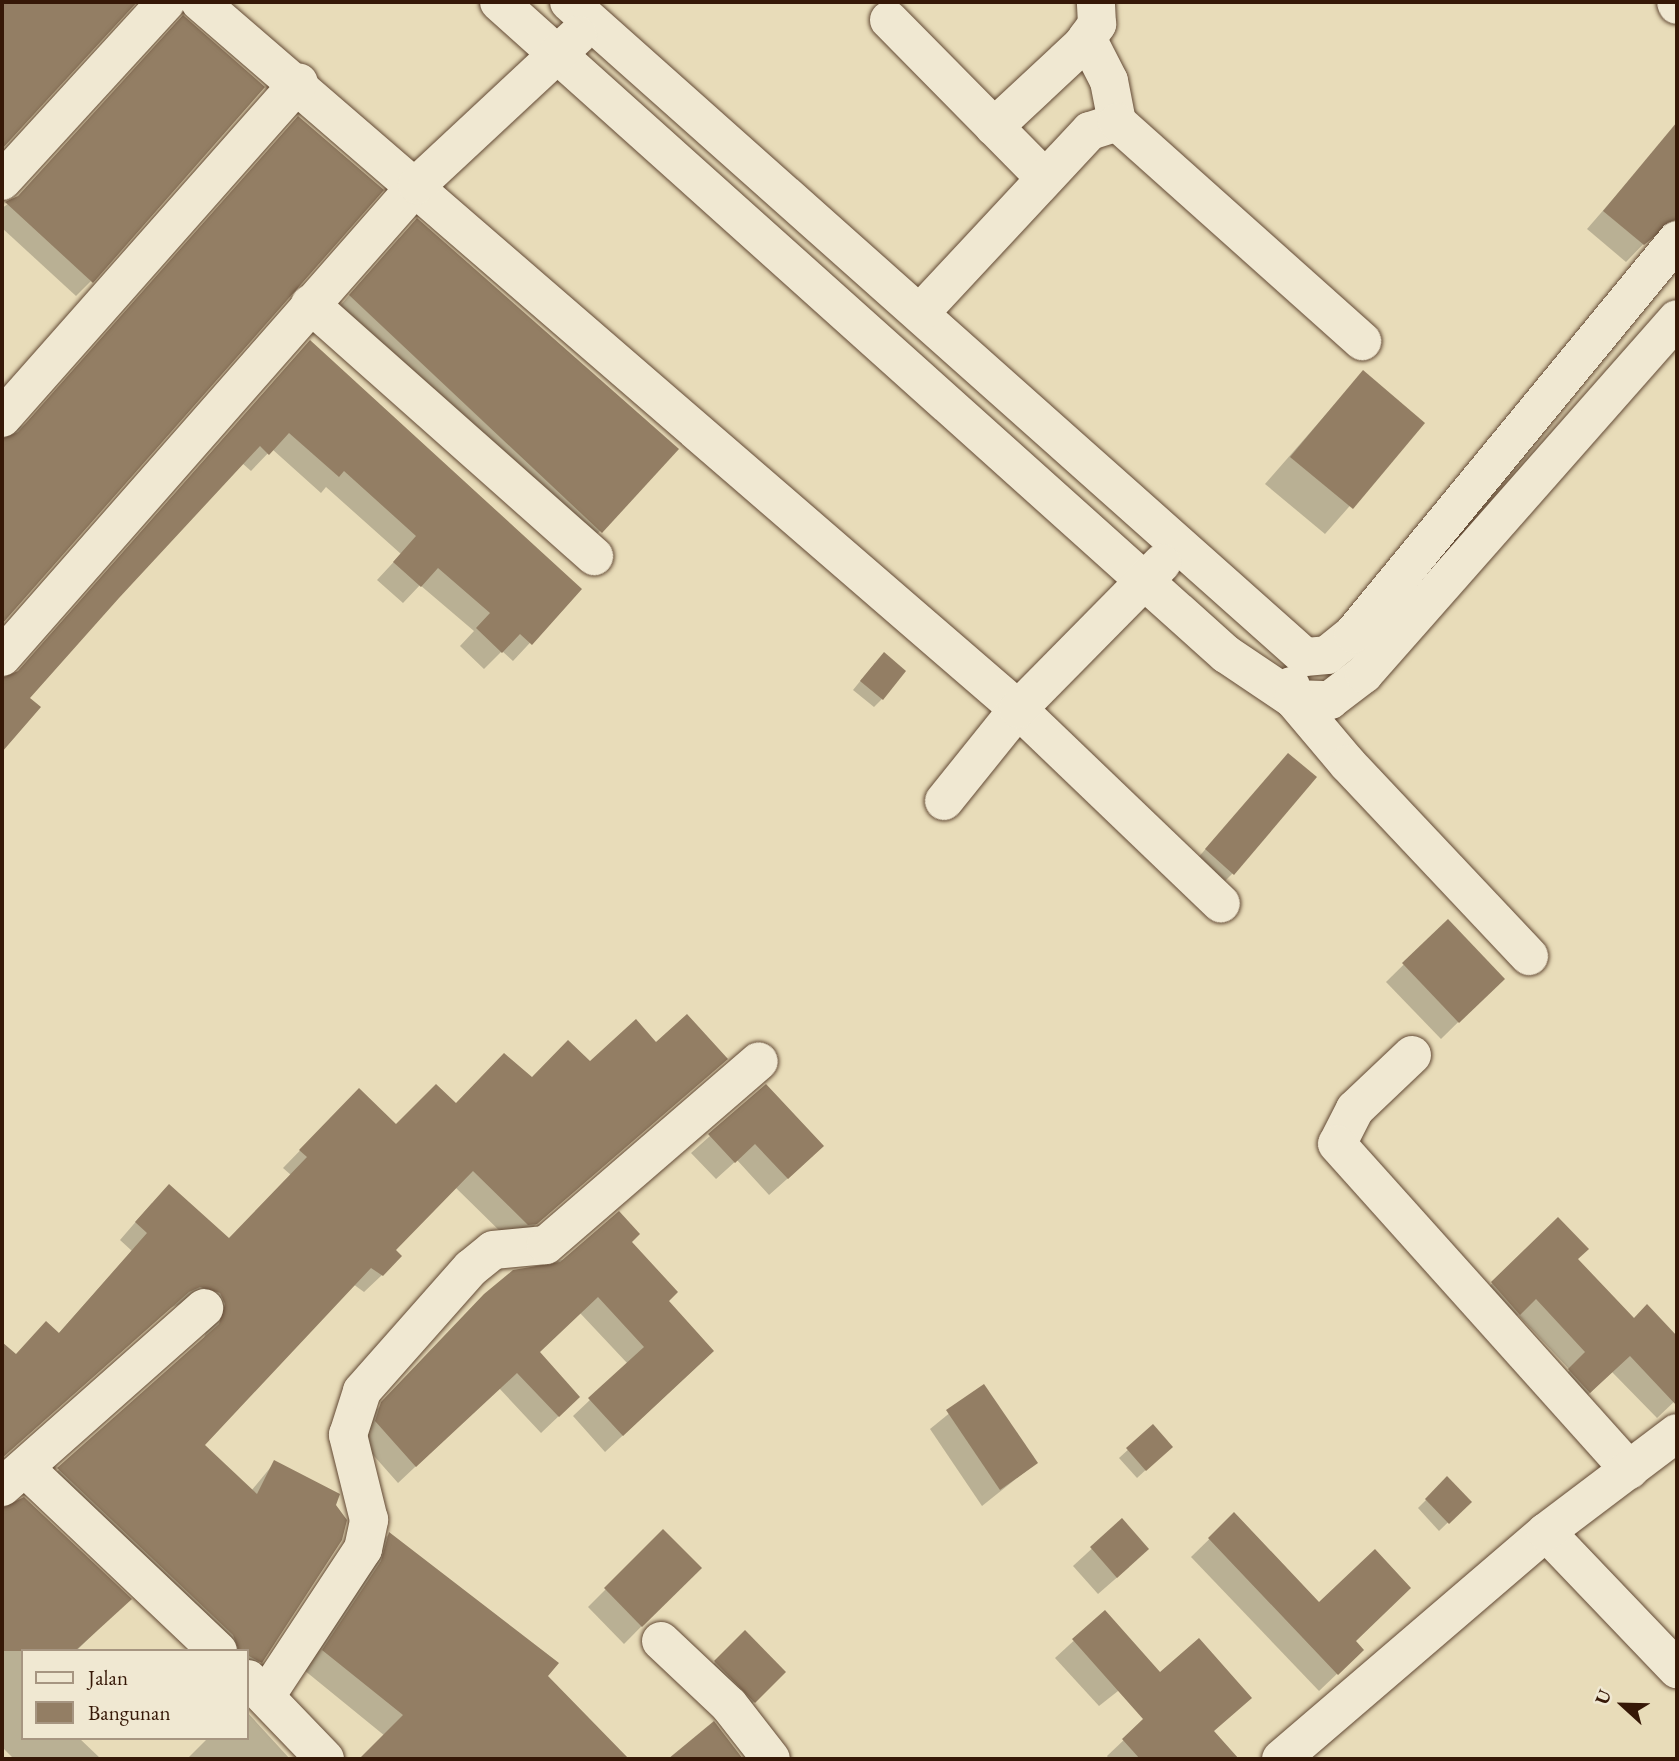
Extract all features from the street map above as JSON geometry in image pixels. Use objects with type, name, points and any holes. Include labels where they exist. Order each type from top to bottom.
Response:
[{"type":"street","points":[[2,181],[166,2]]},
{"type":"street","points":[[200,2],[299,82],[1018,709],[1221,904]]},
{"type":"street","points":[[499,2],[1144,582],[1266,686],[1293,699],[1529,956]]},
{"type":"street","points":[[994,127],[1087,38],[1097,24],[1096,2]]},
{"type":"street","points":[[6,645],[417,185],[558,53],[590,8],[920,313],[1305,657],[1327,656],[1353,634],[1462,498],[1677,240]]},
{"type":"street","points":[[889,20],[1045,178]]},
{"type":"street","points":[[1087,38],[1109,81],[1117,122],[1362,341]]},
{"type":"street","points":[[2,418],[299,82]]},
{"type":"street","points":[[920,313],[1090,131],[1117,122]]},
{"type":"street","points":[[310,304],[594,556]]},
{"type":"street","points":[[1293,699],[1330,700],[1364,674],[1677,319]]},
{"type":"street","points":[[1462,498],[1489,530]]},
{"type":"street","points":[[944,800],[1018,709],[1179,545]]},
{"type":"street","points":[[1293,699],[1292,683],[1305,657]]},
{"type":"street","points":[[1412,1055],[1354,1109],[1337,1144],[1630,1470]]},
{"type":"street","points":[[326,1759],[256,1687],[363,1549],[369,1520],[348,1435],[362,1391],[471,1268],[493,1250],[546,1245],[759,1061]]},
{"type":"street","points":[[204,1308],[14,1477],[216,1649]]},
{"type":"street","points":[[1281,1759],[1546,1532],[1677,1433]]},
{"type":"street","points":[[1546,1532],[1677,1669]]},
{"type":"street","points":[[661,1641],[729,1705],[771,1759]]},
{"type":"building","points":[[2,2],[137,2],[2,149]]},
{"type":"building","points":[[183,15],[265,87],[93,283],[5,202],[18,196]]},
{"type":"building","points":[[298,116],[384,190],[2,624],[2,439],[18,432]]},
{"type":"building","points":[[1677,122],[1677,218],[1644,245],[1603,211]]},
{"type":"building","points":[[417,218],[679,449],[602,533],[349,295]]},
{"type":"building","points":[[310,340],[582,589],[532,645],[520,634],[502,653],[476,628],[490,613],[438,568],[421,587],[393,562],[416,536],[344,471],[339,477],[289,433],[269,455],[260,446],[119,598],[30,698],[41,707],[2,752],[2,678],[18,671]]},
{"type":"building","points":[[1363,370],[1425,423],[1353,509],[1290,457]]},
{"type":"building","points":[[884,652],[906,671],[883,700],[860,681]]},
{"type":"building","points":[[1288,753],[1317,777],[1234,875],[1205,849]]},
{"type":"building","points":[[1448,919],[1505,979],[1459,1023],[1402,963]]},
{"type":"building","points":[[687,1014],[728,1059],[537,1224],[528,1225],[473,1171],[396,1250],[402,1256],[383,1276],[371,1268],[205,1445],[257,1494],[274,1460],[340,1494],[336,1505],[347,1520],[342,1540],[262,1663],[248,1656],[248,1649],[238,1649],[233,1635],[57,1468],[219,1324],[225,1304],[220,1293],[200,1287],[189,1292],[2,1458],[2,1342],[16,1354],[46,1321],[59,1333],[147,1233],[135,1222],[169,1184],[229,1238],[307,1157],[299,1150],[359,1088],[396,1124],[436,1084],[456,1103],[504,1053],[532,1077],[568,1040],[590,1061],[636,1019],[656,1042]]},
{"type":"building","points":[[766,1084],[824,1146],[788,1179],[755,1144],[735,1163],[708,1134]]},
{"type":"building","points":[[619,1211],[640,1234],[632,1242],[678,1292],[669,1301],[714,1351],[623,1436],[588,1398],[644,1347],[598,1297],[540,1352],[580,1397],[559,1417],[517,1373],[416,1467],[375,1421],[381,1402],[484,1294],[513,1270],[560,1262]]},
{"type":"building","points":[[1558,1217],[1589,1249],[1578,1259],[1634,1318],[1647,1304],[1677,1336],[1677,1406],[1630,1356],[1590,1393],[1568,1369],[1585,1352],[1536,1299],[1520,1315],[1491,1282]]},
{"type":"building","points":[[984,1384],[1038,1463],[1000,1490],[946,1410]]},
{"type":"building","points":[[1153,1424],[1173,1447],[1146,1471],[1126,1448]]},
{"type":"building","points":[[1447,1476],[1472,1502],[1449,1524],[1425,1499]]},
{"type":"building","points":[[24,1497],[132,1599],[77,1649],[2,1651],[2,1508]]},
{"type":"building","points":[[1234,1512],[1319,1602],[1375,1549],[1411,1588],[1356,1641],[1364,1650],[1338,1675],[1208,1538]]},
{"type":"building","points":[[1122,1518],[1149,1549],[1117,1578],[1090,1547]]},
{"type":"building","points":[[663,1529],[702,1568],[642,1627],[604,1588]]},
{"type":"building","points":[[389,1532],[559,1663],[548,1676],[629,1759],[359,1759],[403,1715],[322,1650],[381,1561]]},
{"type":"building","points":[[1105,1610],[1160,1672],[1199,1638],[1252,1698],[1214,1731],[1239,1759],[1140,1759],[1122,1739],[1143,1719],[1072,1639]]},
{"type":"building","points":[[745,1630],[786,1672],[755,1703],[714,1661]]},
{"type":"building","points":[[714,1721],[743,1759],[668,1759]]}]
